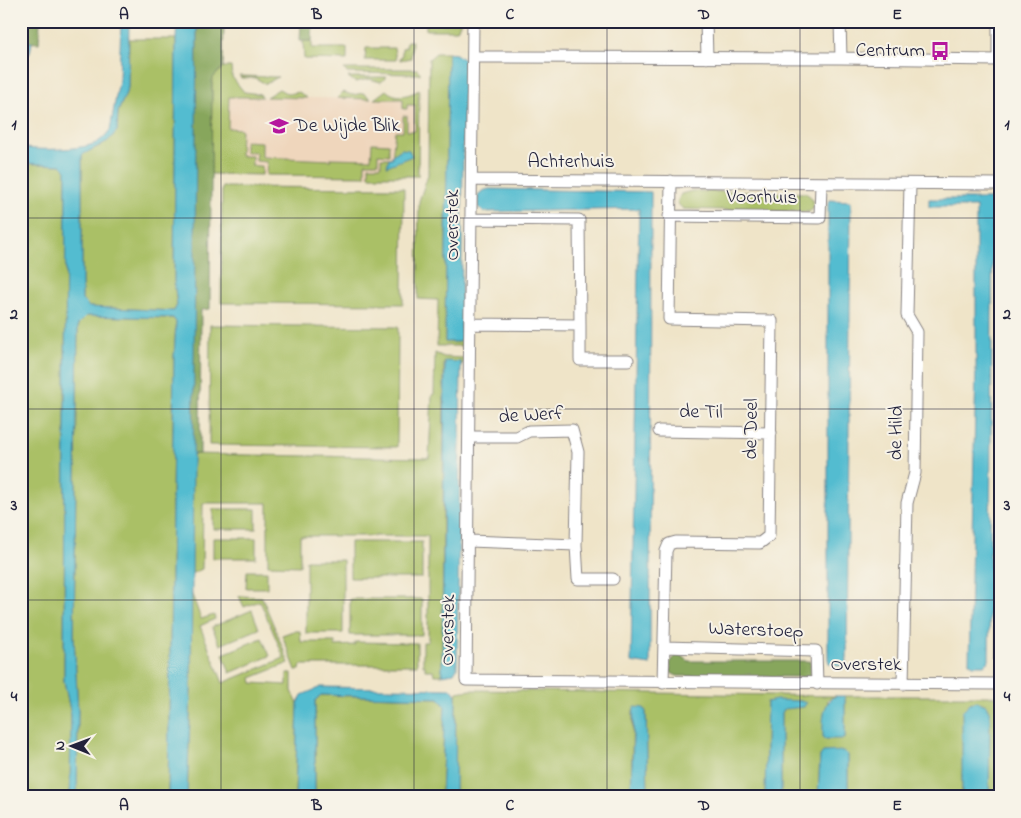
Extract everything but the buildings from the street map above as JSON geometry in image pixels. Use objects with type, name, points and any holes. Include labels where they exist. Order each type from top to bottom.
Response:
[{"type":"street","name":"Overstek","points":[[473,21],[469,541],[466,680],[663,683],[999,684],[1000,628]]},
{"type":"street","points":[[706,21],[707,58]]},
{"type":"street","points":[[840,21],[841,58]]},
{"type":"street","points":[[473,58],[999,60],[998,21]]},
{"type":"street","name":"Achterhuis","points":[[472,180],[670,181]]},
{"type":"street","name":"Voorhuis","points":[[670,181],[821,184],[1000,184]]},
{"type":"street","name":"de Deel","points":[[663,683],[666,551],[669,544],[676,542],[760,543],[769,536],[771,433],[772,321],[669,319],[670,181]]},
{"type":"street","name":"Voorhuis","points":[[669,216],[820,218],[821,184]]},
{"type":"street","name":"de Hild","points":[[903,684],[907,503],[915,465],[916,332],[907,315],[910,184]]},
{"type":"street","points":[[472,219],[579,220],[580,360],[628,360]]},
{"type":"street","points":[[471,324],[580,325]]},
{"type":"street","name":"de Werf","points":[[469,437],[517,437],[529,431],[572,430],[578,452],[576,545],[578,579],[613,579]]},
{"type":"street","name":"de Til","points":[[659,431],[771,433]]},
{"type":"street","points":[[469,541],[576,545]]},
{"type":"street","name":"Waterstoep","points":[[664,647],[816,652],[817,684]]},
{"type":"shaded area","points":[[212,97],[418,99],[418,176],[211,174]]},
{"type":"green space","points":[[21,21],[40,21],[39,43],[21,42]]},
{"type":"green space","points":[[197,21],[224,21],[223,67],[212,79],[210,309],[201,310],[200,454],[192,454]]},
{"type":"green space","points":[[301,21],[313,21],[312,41],[300,41]]},
{"type":"green space","points":[[426,21],[438,21],[443,24],[461,21],[457,30],[426,30]]},
{"type":"green space","points":[[129,39],[176,39],[174,281],[177,305],[174,311],[88,307],[82,300],[82,154],[100,146],[117,131],[118,112],[128,88]]},
{"type":"green space","points":[[303,41],[312,41],[312,48],[347,48],[347,60],[304,59]]},
{"type":"green space","points":[[407,41],[412,41],[411,58],[400,60],[402,48],[406,47]]},
{"type":"green space","points":[[366,48],[394,48],[396,60],[365,60]]},
{"type":"green space","points":[[436,53],[448,53],[445,342],[458,342],[461,340],[465,346],[437,346],[438,300],[418,299],[419,201],[428,175],[429,59]]},
{"type":"green space","points":[[223,67],[231,67],[232,77],[244,92],[260,94],[262,97],[229,97],[228,128],[241,129],[240,156],[252,156],[252,166],[262,166],[262,175],[211,174],[212,79]]},
{"type":"green space","points":[[344,69],[417,69],[420,74],[347,73]]},
{"type":"green space","points":[[239,76],[278,77],[266,84],[255,78],[241,78]]},
{"type":"green space","points":[[348,77],[387,77],[381,82],[369,79],[355,82]]},
{"type":"green space","points":[[279,89],[288,94],[299,92],[307,98],[266,97]]},
{"type":"green space","points":[[386,90],[394,95],[402,96],[419,90],[418,176],[369,176],[369,166],[381,166],[381,158],[392,158],[395,131],[403,131],[403,116],[407,116],[407,131],[415,131],[415,105],[407,105],[407,109],[403,109],[403,99],[374,99]]},
{"type":"green space","points":[[343,92],[352,95],[364,93],[371,99],[337,98]]},
{"type":"green space","points":[[245,141],[262,142],[262,157],[331,160],[331,158],[371,159],[372,143],[389,144],[389,155],[378,154],[378,163],[365,163],[365,176],[266,175],[267,162],[256,161],[256,152],[245,152]]},
{"type":"green space","points":[[21,163],[61,165],[66,170],[64,681],[71,715],[70,797],[21,797]]},
{"type":"green space","points":[[222,187],[404,188],[403,304],[221,303]]},
{"type":"green space","points":[[692,191],[806,193],[812,198],[814,208],[809,212],[683,209],[677,203],[681,194]]},
{"type":"green space","points":[[86,316],[173,318],[176,322],[168,797],[77,797],[78,711],[74,637],[78,324]]},
{"type":"green space","points":[[210,325],[398,327],[397,447],[209,445]]},
{"type":"green space","points":[[435,353],[444,357],[465,358],[465,362],[461,365],[461,362],[444,363],[442,675],[434,675],[433,670],[425,670],[425,665],[423,665],[423,642],[428,642],[428,536],[300,536],[300,566],[268,565],[268,503],[203,503],[202,569],[191,574],[192,454],[429,458]]},
{"type":"green space","points":[[213,509],[256,509],[256,529],[213,529]]},
{"type":"green space","points":[[213,538],[256,538],[256,558],[213,558]]},
{"type":"green space","points":[[350,542],[422,542],[422,578],[350,578]]},
{"type":"green space","points":[[306,560],[343,560],[343,633],[306,633]]},
{"type":"green space","points":[[247,571],[267,571],[267,588],[246,588]]},
{"type":"green space","points":[[191,592],[201,619],[214,615],[215,619],[200,626],[223,683],[284,658],[260,601],[244,607],[239,596],[262,597],[289,663],[251,678],[252,683],[287,685],[287,673],[292,673],[292,691],[298,704],[295,797],[187,797],[191,690]]},
{"type":"green space","points":[[350,599],[422,599],[422,635],[350,635]]},
{"type":"green space","points":[[252,610],[259,629],[220,645],[212,627]]},
{"type":"green space","points":[[293,631],[300,631],[301,642],[335,642],[335,646],[355,645],[355,642],[417,643],[417,665],[301,665],[300,670],[296,670],[282,635]]},
{"type":"green space","points":[[262,638],[270,656],[230,673],[223,654]]},
{"type":"green space","points":[[680,655],[689,661],[810,661],[811,677],[677,676],[671,673],[670,663],[675,656]]},
{"type":"green space","points":[[471,690],[836,696],[828,699],[823,739],[845,738],[845,696],[1000,696],[1000,797],[989,797],[990,713],[986,705],[977,701],[962,773],[962,797],[848,797],[848,755],[820,756],[818,797],[781,797],[781,715],[784,709],[801,701],[767,702],[765,797],[648,797],[646,712],[633,711],[631,797],[455,797],[456,695],[457,692]]},
{"type":"green space","points":[[321,695],[439,698],[445,706],[441,797],[315,797],[315,701]]},
{"type":"water","points":[[121,21],[129,21],[128,88],[118,112],[117,131],[108,141],[82,155],[82,300],[89,307],[174,311],[177,305],[174,281],[177,21],[197,21],[191,690],[187,797],[168,797],[176,322],[173,318],[86,316],[78,324],[74,637],[78,711],[77,797],[70,797],[71,715],[64,681],[66,170],[61,165],[21,163],[21,147],[47,149],[80,147],[98,142],[110,130],[119,80]]},
{"type":"water","points":[[21,42],[32,42],[30,53],[25,59],[21,116]]},
{"type":"water","points":[[448,53],[456,54],[464,60],[461,340],[459,342],[445,342]]},
{"type":"water","points":[[402,149],[409,150],[412,156],[387,166],[389,158],[392,158],[392,155]]},
{"type":"water","points":[[489,189],[651,192],[650,665],[631,662],[639,209],[483,212],[478,207],[478,196],[482,191]]},
{"type":"water","points":[[929,199],[993,199],[989,661],[984,665],[973,665],[969,662],[976,369],[976,207],[929,207]]},
{"type":"water","points":[[830,200],[851,201],[847,658],[846,663],[840,666],[829,663],[828,659],[828,202]]},
{"type":"water","points":[[445,361],[461,362],[457,668],[454,673],[442,675]]},
{"type":"water","points":[[321,687],[452,689],[456,695],[455,797],[441,797],[445,706],[439,698],[321,695],[315,701],[315,797],[295,797],[298,704],[302,695]]},
{"type":"water","points":[[836,696],[845,696],[845,739],[823,739],[825,709],[831,699]]},
{"type":"water","points":[[776,700],[806,703],[804,707],[784,709],[781,715],[781,797],[765,797],[767,702]]},
{"type":"water","points":[[977,701],[986,705],[990,713],[989,797],[962,797],[962,711],[970,703]]},
{"type":"water","points":[[634,707],[644,708],[646,712],[648,797],[631,797]]},
{"type":"water","points":[[844,751],[848,755],[848,797],[818,797],[820,756],[823,752]]},
{"type":"place","name":"Centrum","points":[[940,51]]},
{"type":"place","name":"De Wijde Blik","points":[[279,126]]}]
